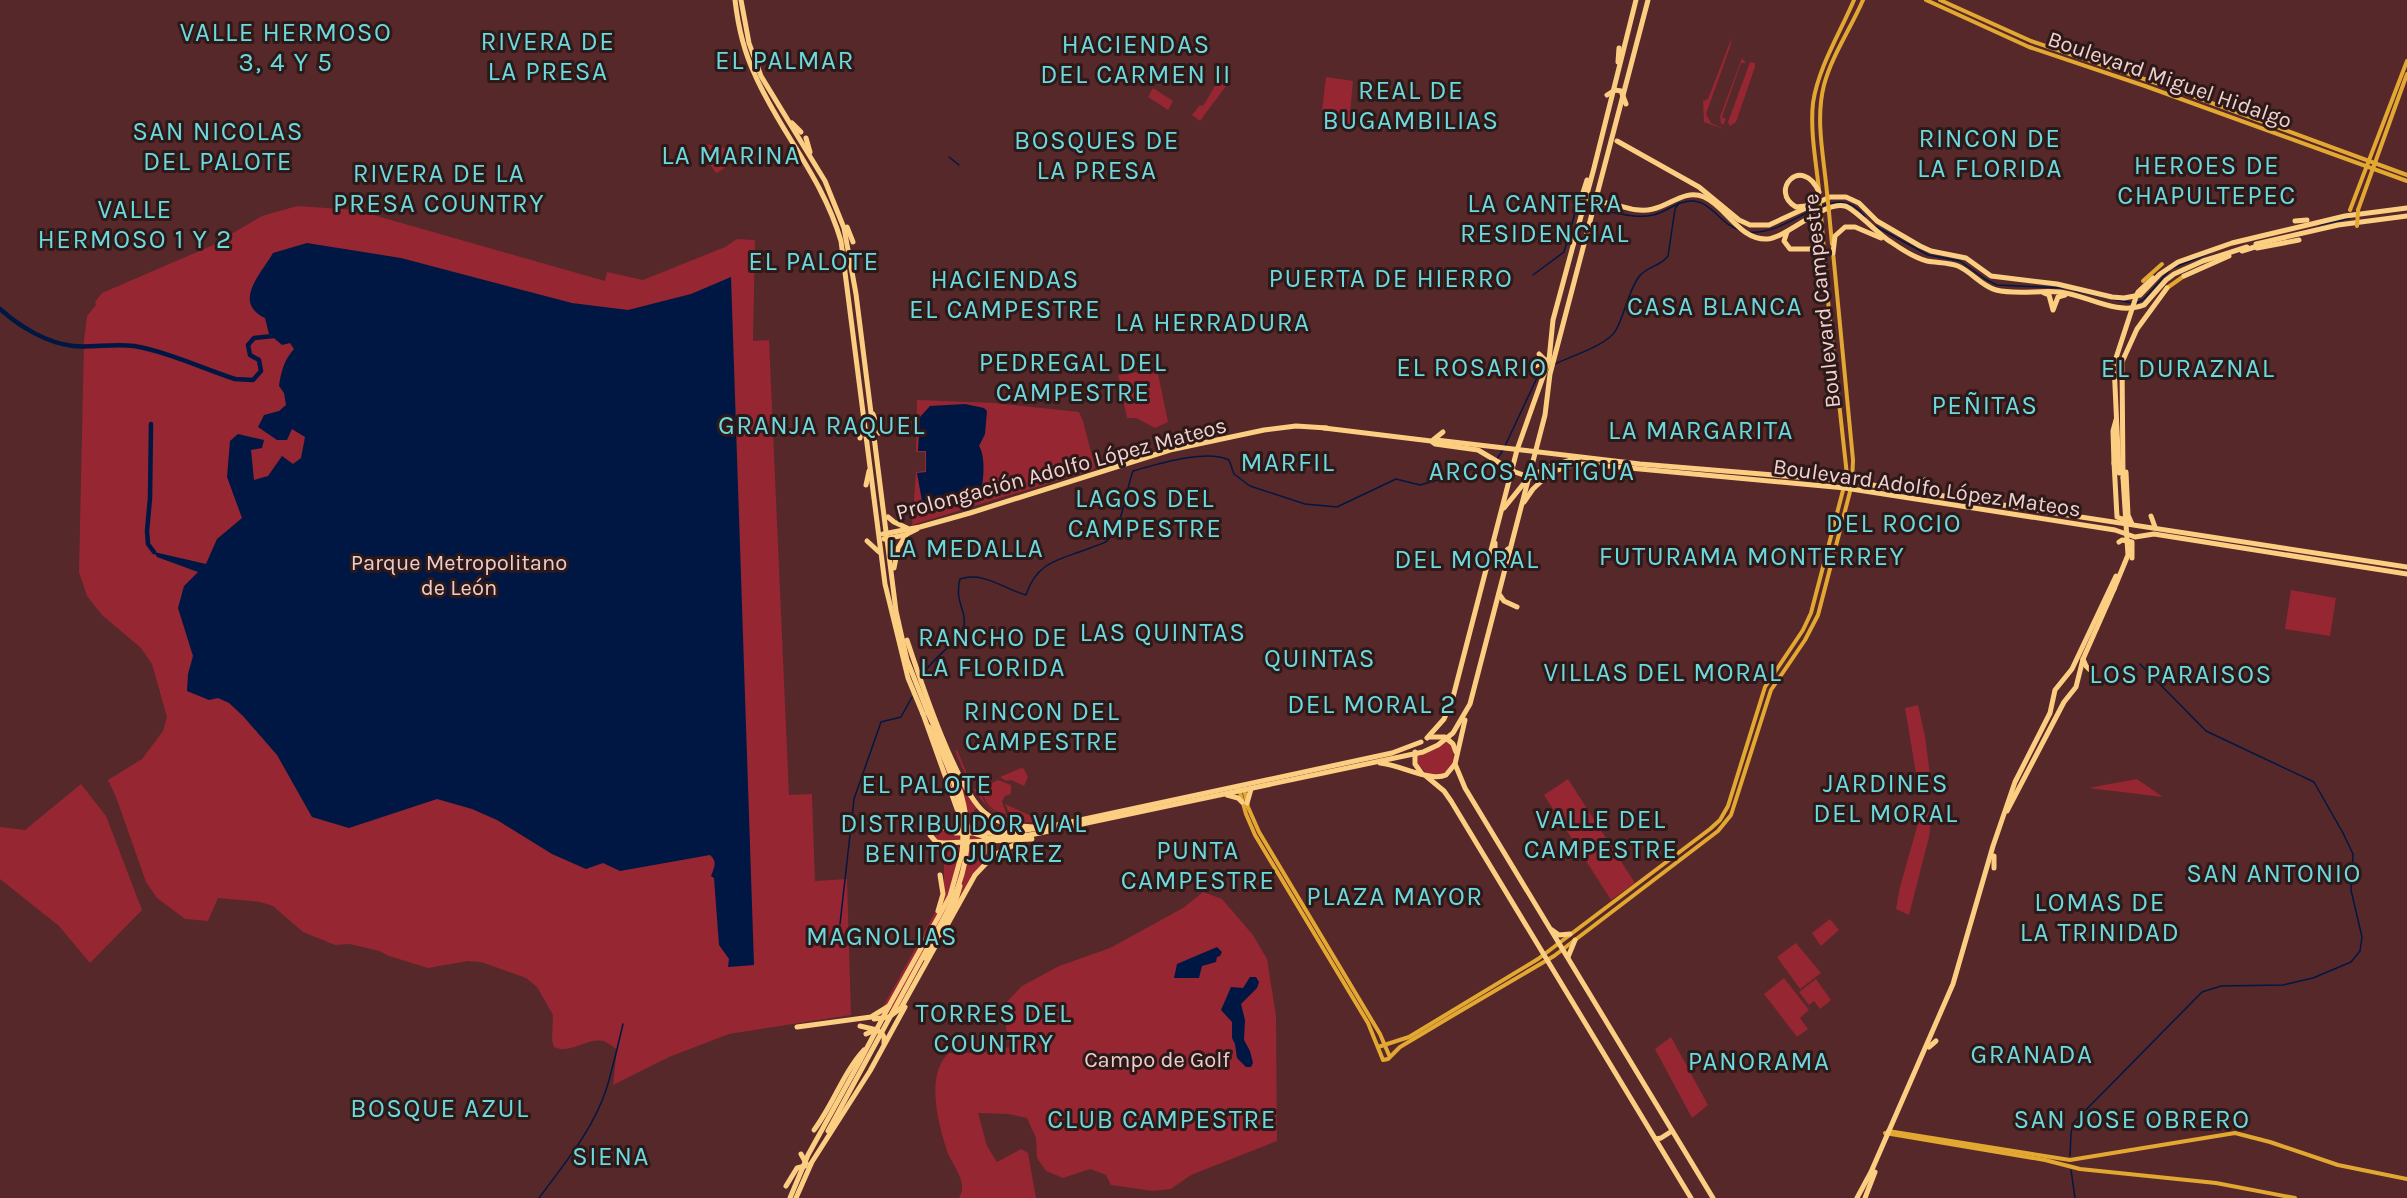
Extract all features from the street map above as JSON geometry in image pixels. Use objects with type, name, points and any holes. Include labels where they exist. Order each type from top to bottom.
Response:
[{"type":"main road","points":[[735,0],[740,31],[751,65],[782,117],[812,159],[841,216],[851,260],[870,401],[882,537],[880,555]]},
{"type":"main road","points":[[741,0],[753,55],[782,117],[798,160]]},
{"type":"main road","points":[[1555,310],[1594,168],[1636,0]]},
{"type":"main road","points":[[1549,360],[1598,202],[1648,0]]},
{"type":"main road","name":"Boulevard Campestre","points":[[1487,993],[1576,939],[1700,846],[1727,822],[1745,778],[1771,690],[1811,630],[1822,602],[1849,485],[1819,195],[1813,127],[1814,99],[1825,63],[1854,0]]},
{"type":"main road","name":"Boulevard Campestre","points":[[1561,946],[1572,933],[1720,820],[1730,800],[1765,687],[1803,630],[1814,604],[1854,474],[1821,130],[1823,87],[1831,65],[1863,0]]},
{"type":"main road","name":"Boulevard Miguel Hidalgo","points":[[1926,0],[2029,47],[2292,139],[2362,161],[2373,162],[2407,175]]},
{"type":"main road","name":"Boulevard Miguel Hidalgo","points":[[1940,0],[2031,41],[2168,87],[2309,139],[2407,181]]},
{"type":"main road","points":[[1638,56],[1637,43],[1645,28]]},
{"type":"main road","points":[[2008,37],[2027,44],[2031,41]]},
{"type":"main road","points":[[1619,48],[1617,76],[1620,82],[1627,81]]},
{"type":"main road","points":[[2373,162],[2373,153],[2407,61]]},
{"type":"main road","points":[[2350,210],[2358,202],[2379,152],[2407,74]]},
{"type":"main road","points":[[1607,95],[1618,90],[1624,94],[1626,104]]},
{"type":"main road","points":[[782,117],[801,132]]},
{"type":"main road","points":[[790,136],[825,197],[841,241],[870,463],[906,657],[963,795],[968,838],[962,878],[955,903],[896,1013]]},
{"type":"main road","points":[[806,138],[812,159]]},
{"type":"main road","points":[[2292,139],[2306,141],[2309,139]]},
{"type":"main road","points":[[1617,141],[1692,183],[1739,220],[1750,225],[1774,224],[1830,197],[1843,196],[1853,199],[1877,221],[1920,246],[1931,251],[1966,258],[1995,277],[2057,284],[2103,296],[2124,298],[2142,293],[2160,274]]},
{"type":"main road","points":[[2379,152],[2381,165]]},
{"type":"main road","points":[[2366,173],[2362,161],[2373,153]]},
{"type":"main road","points":[[2356,227],[2358,202],[2366,173],[2371,167]]},
{"type":"main road","points":[[1575,205],[1581,199],[1594,168]]},
{"type":"main road","points":[[1814,205],[1800,207],[1793,205],[1785,196],[1786,186],[1794,177],[1805,175],[1812,180],[1819,195]]},
{"type":"main road","points":[[1598,202],[1645,210],[1656,208],[1683,196],[1694,195],[1707,199],[1753,237],[1773,238],[1831,207],[1842,205],[1853,210],[1867,225],[1891,242]]},
{"type":"main road","points":[[835,203],[853,242]]},
{"type":"main road","points":[[2295,221],[2407,208]]},
{"type":"main road","points":[[1833,253],[1835,236],[1839,230],[1847,226],[1855,227],[1923,259],[1958,266],[1990,288],[2047,293],[2053,310],[2057,298],[2061,295],[2131,308],[2142,306],[2174,274],[2234,251],[2324,228],[2407,216]]},
{"type":"main road","points":[[2137,294],[2160,274],[2184,259],[2232,243],[2336,218]]},
{"type":"main road","points":[[1797,224],[1785,235],[1784,241],[1787,247],[1798,250],[1824,249]]},
{"type":"main road","points":[[1854,1197],[1861,1192],[1929,1047],[1955,981],[2008,810],[2064,702],[2076,687],[2083,659],[2128,555],[2121,478],[2121,365],[2132,336],[2166,288],[2184,276],[2242,251],[2324,228]]},
{"type":"main road","points":[[2234,251],[2299,240]]},
{"type":"main road","points":[[1865,1198],[1889,1133],[1955,981],[1970,919],[2015,783],[2050,713],[2055,690],[2070,672],[2115,579],[2125,551],[2115,359],[2143,281],[2162,264]]},
{"type":"main road","points":[[1370,763],[1402,767],[1425,776],[1443,777],[1452,771],[1455,764],[1545,415],[1549,360],[1561,270]]},
{"type":"main road","points":[[2016,291],[2061,292],[2094,302]]},
{"type":"main road","points":[[1539,354],[1549,360]]},
{"type":"main road","points":[[1535,366],[1549,360]]},
{"type":"main road","points":[[1548,372],[1525,428],[1513,449],[1512,470],[1452,701],[1444,719],[1414,754],[1415,764],[1425,776],[1444,791],[1451,801],[1690,1198]]},
{"type":"main road","points":[[2115,387],[2117,384],[2120,387],[2122,412]]},
{"type":"main road","points":[[870,401],[879,433]]},
{"type":"main road","points":[[860,438],[863,405]]},
{"type":"main road","points":[[1532,409],[1537,416],[1545,415]]},
{"type":"main road","points":[[2117,419],[2113,427],[2117,515],[2122,519],[2128,515]]},
{"type":"main road","name":"Prolongación Adolfo López Mateos","points":[[882,537],[899,530],[906,534],[920,527],[1170,450],[1264,430],[1296,426],[1431,441],[1435,444],[1478,450],[1521,475],[1529,477]]},
{"type":"main road","points":[[1431,441],[1443,432]]},
{"type":"main road","points":[[2122,438],[2128,515],[2132,524]]},
{"type":"main road","points":[[1431,441],[1513,449]]},
{"type":"main road","points":[[1538,444],[1540,451],[1545,453]]},
{"type":"main road","name":"Boulevard Adolfo López Mateos","points":[[1513,449],[1580,458],[1849,485],[2115,530],[2135,537],[2151,534],[2178,537],[2407,574]]},
{"type":"main road","points":[[1527,452],[1530,469]]},
{"type":"main road","points":[[1500,514],[1529,477],[1554,465],[1580,458]]},
{"type":"main road","points":[[866,485],[870,463]]},
{"type":"main road","name":"Boulevard Adolfo López Mateos","points":[[1529,477],[1538,477],[1572,465],[1586,464],[1849,485],[1863,483],[2407,567]]},
{"type":"main road","points":[[1504,465],[1510,477]]},
{"type":"main road","points":[[1521,475],[1530,469]]},
{"type":"main road","points":[[1519,511],[1533,489],[1555,470]]},
{"type":"main road","points":[[1854,474],[1863,483]]},
{"type":"main road","points":[[1911,491],[1925,480]]},
{"type":"main road","points":[[2151,516],[2155,527]]},
{"type":"main road","points":[[888,517],[906,534]]},
{"type":"main road","points":[[1498,524],[1498,552],[1506,552],[1514,531]]},
{"type":"main road","points":[[882,537],[906,534]]},
{"type":"main road","points":[[894,568],[897,552],[906,534]]},
{"type":"main road","points":[[2120,542],[2122,540],[2131,541],[2132,558]]},
{"type":"main road","points":[[825,1130],[889,1006],[951,896],[964,840],[963,817],[957,791],[909,680],[890,607],[880,555],[876,547],[867,542]]},
{"type":"main road","points":[[2106,588],[2115,579]]},
{"type":"main road","points":[[1498,594],[1504,601],[1517,608]]},
{"type":"main road","points":[[1814,604],[1822,602]]},
{"type":"main road","points":[[906,657],[907,640],[969,795],[987,814],[1004,822],[1041,827]]},
{"type":"main road","points":[[2083,659],[2090,670]]},
{"type":"main road","points":[[955,833],[1005,833],[1152,808],[1414,754],[1428,750],[1447,739],[1459,726],[1470,704]]},
{"type":"main road","points":[[923,714],[957,809],[968,827],[976,834],[988,838],[1031,837]]},
{"type":"main road","points":[[984,853],[984,843],[982,836],[963,836],[943,827],[935,827],[930,835],[936,842],[984,843],[1031,837],[1392,753],[1437,736],[1447,739],[1454,747],[1456,754]]},
{"type":"main road","points":[[936,765],[947,766],[951,760],[951,754]]},
{"type":"main road","points":[[2027,758],[2025,770],[2027,774]]},
{"type":"main road","points":[[1455,764],[1465,788],[1713,1198]]},
{"type":"main road","points":[[2015,783],[2027,774]]},
{"type":"main road","points":[[1310,784],[1315,775]]},
{"type":"main road","points":[[1241,788],[1256,836],[1368,1023],[1383,1060],[1487,993]]},
{"type":"main road","points":[[1244,803],[1251,789]]},
{"type":"main road","points":[[1225,794],[1238,798],[1244,803],[1381,1036],[1389,1056]]},
{"type":"main road","points":[[1992,835],[1993,846]]},
{"type":"main road","points":[[874,1020],[896,1013],[980,869],[1002,850],[1031,837]]},
{"type":"main road","points":[[1994,856],[1994,868]]},
{"type":"main road","points":[[909,970],[942,904],[943,887],[940,875]]},
{"type":"main road","points":[[790,1198],[806,1164],[946,914],[962,878]]},
{"type":"main road","points":[[1551,929],[1559,935],[1572,933],[1576,939],[1568,957]]},
{"type":"main road","points":[[796,1198],[806,1164],[882,1048],[934,950]]},
{"type":"main road","points":[[1378,1047],[1409,1037],[1487,993]]},
{"type":"main road","points":[[797,1027],[871,1017],[889,1006]]},
{"type":"main road","points":[[861,1026],[879,1031],[884,1036],[882,1048]]},
{"type":"main road","points":[[866,1034],[879,1031]]},
{"type":"main road","points":[[1376,1039],[1380,1042],[1381,1036]]},
{"type":"main road","points":[[1381,1036],[1396,1042]]},
{"type":"main road","points":[[1929,1047],[1936,1041]]},
{"type":"main road","points":[[814,1130],[856,1060],[868,1046]]},
{"type":"main road","points":[[1656,1139],[1672,1131]]},
{"type":"main road","points":[[1889,1133],[2067,1161],[2235,1133],[2338,1165],[2407,1179]]},
{"type":"main road","points":[[801,1154],[806,1164]]},
{"type":"main road","points":[[2079,1160],[2076,1165],[2079,1169]]},
{"type":"main road","points":[[2067,1161],[2079,1169],[2213,1182],[2295,1198]]},
{"type":"main road","points":[[786,1186],[797,1168],[806,1164]]},
{"type":"green space","points":[[1732,37],[1706,114],[1711,123],[1726,130],[1704,122],[1703,101],[1708,99]]},
{"type":"green space","points":[[1742,58],[1746,63],[1741,63],[1722,117],[1726,119],[1723,125],[1720,117]]},
{"type":"green space","points":[[1750,62],[1755,63],[1755,67],[1736,122],[1730,126],[1728,122]]},
{"type":"green space","points":[[1326,77],[1353,81],[1350,114],[1353,127],[1322,111]]},
{"type":"green space","points":[[1218,81],[1226,86],[1200,121],[1192,115],[1200,105],[1203,106]]},
{"type":"green space","points":[[1153,88],[1173,101],[1168,110],[1148,97]]},
{"type":"green space","points":[[706,144],[729,149],[732,152],[727,165],[716,173],[699,157],[699,149]]},
{"type":"green space","name":"Parque Metropolitano de León","points":[[297,206],[356,210],[605,281],[607,272],[643,280],[725,247],[737,239],[755,240],[753,341],[769,340],[789,795],[812,794],[815,881],[847,879],[851,1015],[729,1034],[669,1057],[613,1085],[617,1049],[598,1040],[566,1049],[554,1047],[553,1015],[537,987],[526,978],[481,962],[468,961],[428,968],[379,951],[350,944],[335,945],[303,932],[273,906],[260,902],[218,898],[208,921],[185,919],[157,898],[146,882],[108,780],[142,759],[163,731],[167,717],[152,664],[141,648],[102,615],[87,596],[79,572],[84,340],[87,316],[102,293],[211,246],[262,216]]},
{"type":"green space","points":[[1157,369],[1168,422],[1155,428],[1136,418],[1127,418],[1118,375]]},
{"type":"green space","points":[[917,400],[995,403],[1079,412],[1095,467],[1092,470],[912,525],[916,472],[925,471],[925,452],[916,452]]},
{"type":"green space","points":[[2291,590],[2336,598],[2330,636],[2285,629]]},
{"type":"green space","points":[[1918,705],[1925,736],[1931,783],[1918,785],[1905,708]]},
{"type":"green space","points":[[1446,741],[1453,749],[1454,762],[1444,774],[1427,774],[1418,764],[1417,755]]},
{"type":"green space","points":[[957,750],[972,787],[961,766],[955,751]]},
{"type":"green space","points":[[1021,768],[1028,777],[1024,786],[1000,777]]},
{"type":"green space","points":[[948,769],[978,808],[974,810],[975,819],[970,819],[971,828],[959,829],[958,814],[940,771]]},
{"type":"green space","points":[[1568,779],[1635,883],[1611,900],[1544,795]]},
{"type":"green space","points":[[2137,779],[2163,797],[2088,788]]},
{"type":"green space","points":[[998,780],[1011,785],[1011,794],[1005,796],[1002,801],[1006,814],[990,806],[981,792],[984,787]]},
{"type":"green space","points":[[81,784],[106,816],[142,910],[90,963],[59,926],[0,879],[0,827],[25,830]]},
{"type":"green space","points":[[973,788],[981,793],[987,805],[997,812],[1006,815],[1009,813],[1005,804],[1042,821],[1024,822],[996,813],[985,804]]},
{"type":"green space","points":[[1922,809],[1932,813],[1929,837],[1909,915],[1896,909]]},
{"type":"green space","points":[[940,829],[954,836],[981,836],[982,841],[937,841],[933,837],[933,832]]},
{"type":"green space","points":[[952,848],[982,849],[981,866],[920,967],[896,1012],[878,1016],[944,896],[944,857]]},
{"type":"green space","name":"Campo de Golf","points":[[1203,892],[1222,899],[1253,935],[1267,959],[1276,1016],[1277,1141],[1191,1175],[1171,1189],[1153,1191],[1111,1185],[1106,1175],[1090,1169],[1063,1178],[1046,1171],[1037,1158],[1036,1138],[1027,1118],[1008,1114],[978,1113],[987,1146],[997,1162],[1021,1149],[1028,1153],[1036,1198],[959,1198],[962,1192],[961,1180],[947,1151],[940,1127],[935,1086],[937,1073],[949,1053],[979,1053],[1010,1047],[1002,1007],[1022,986],[1059,966],[1110,948],[1183,908]]},
{"type":"green space","points":[[1830,919],[1839,930],[1821,946],[1812,933]]},
{"type":"green space","points":[[1796,943],[1821,973],[1800,989],[1777,957]]},
{"type":"green space","points":[[1784,978],[1809,1010],[1800,1018],[1808,1029],[1797,1037],[1764,994]]},
{"type":"green space","points":[[1816,979],[1831,1000],[1820,1009],[1814,1001],[1809,1005],[1799,992]]},
{"type":"green space","points":[[1671,1037],[1708,1105],[1692,1118],[1655,1049]]},
{"type":"water","name":"EL PALOTE","points":[[307,243],[401,258],[572,303],[628,310],[691,294],[731,277],[754,965],[728,967],[729,959],[719,945],[714,878],[711,876],[715,863],[710,855],[620,871],[603,863],[586,869],[552,854],[497,820],[472,809],[437,799],[349,828],[312,817],[277,755],[243,716],[229,703],[218,698],[209,700],[187,691],[188,674],[193,656],[178,608],[184,586],[198,572],[157,557],[154,552],[206,564],[217,539],[242,518],[227,477],[230,441],[238,434],[264,440],[262,448],[251,450],[254,480],[268,476],[282,456],[293,464],[301,458],[305,437],[292,429],[287,440],[277,440],[258,427],[264,415],[279,411],[286,405],[284,393],[279,386],[284,366],[294,349],[290,343],[282,345],[269,334],[265,318],[255,311],[250,296],[256,279],[273,253]]},
{"type":"water","points":[[965,404],[984,408],[987,411],[985,434],[979,446],[984,471],[979,497],[973,500],[927,505],[922,501],[917,473],[926,472],[926,451],[918,451],[920,417],[930,406]]},
{"type":"water","points":[[1217,947],[1222,952],[1220,956],[1217,957],[1216,962],[1202,966],[1199,978],[1174,978],[1177,964]]},
{"type":"water","points":[[1250,977],[1256,977],[1259,982],[1257,988],[1241,1004],[1245,1020],[1244,1040],[1253,1063],[1251,1067],[1246,1067],[1237,1058],[1232,1038],[1232,1022],[1221,1010],[1231,987],[1243,988]]},
{"type":"waterway","points":[[949,157],[959,165]]},
{"type":"waterway","points":[[1596,209],[1632,216],[1646,216],[1682,202],[1700,202],[1728,224],[1740,230]]},
{"type":"waterway","points":[[1748,232],[1764,231],[1780,226],[1811,211],[1840,202],[1853,206],[1865,217]]},
{"type":"waterway","points":[[1555,364],[1605,341],[1616,330],[1638,278],[1668,256],[1675,209],[1679,203]]},
{"type":"waterway","points":[[1533,275],[1564,252],[1577,206],[1592,208]]},
{"type":"waterway","points":[[2319,225],[2350,218]]},
{"type":"waterway","points":[[1875,226],[1928,255],[1960,261],[1997,285],[2062,288]]},
{"type":"waterway","points":[[2173,268],[2210,253]]},
{"type":"waterway","points":[[2137,303],[2144,299],[2169,271]]},
{"type":"waterway","points":[[2075,291],[2132,303]]},
{"type":"waterway","points":[[0,309],[25,328],[44,338],[63,344],[134,346],[172,356],[235,379],[253,380],[261,371],[259,360],[250,355],[248,345],[254,338],[273,336]]},
{"type":"waterway","points":[[1505,446],[1543,370]]},
{"type":"waterway","points":[[151,424],[147,531],[148,544],[154,552]]},
{"type":"waterway","points":[[1497,459],[1503,450]]},
{"type":"waterway","points":[[922,676],[926,669],[957,638],[964,625],[964,615],[959,600],[960,579],[977,577],[1026,595],[1036,575],[1050,563],[1107,541],[1121,517],[1133,471],[1182,459],[1219,457],[1229,460],[1234,474],[1250,486],[1305,504],[1337,507],[1396,479],[1420,485],[1495,463]]},
{"type":"waterway","points":[[2070,1156],[2074,1122],[2202,992],[2221,986],[2283,985],[2313,978],[2351,962],[2360,951],[2362,937],[2351,890],[2353,854],[2314,782],[2206,731],[2140,664]]},
{"type":"waterway","points":[[840,924],[854,799],[881,722],[901,717],[912,697]]},
{"type":"waterway","points":[[539,1198],[577,1146],[594,1117],[607,1087],[623,1024]]},
{"type":"waterway","points":[[2071,1170],[2075,1198]]},
{"type":"district","name":"VALLE HERMOSO 3, 4 Y 5","points":[[286,46]]},
{"type":"district","name":"RIVERA DE LA PRESA","points":[[548,56]]},
{"type":"district","name":"HACIENDAS DEL CARMEN II","points":[[1136,58]]},
{"type":"district","name":"EL PALMAR","points":[[785,60]]},
{"type":"district","name":"REAL DE BUGAMBILIAS","points":[[1411,105]]},
{"type":"district","name":"SAN NICOLAS DEL PALOTE","points":[[218,146]]},
{"type":"district","name":"RINCON DE LA FLORIDA","points":[[1990,153]]},
{"type":"district","name":"LA MARINA","points":[[731,155]]},
{"type":"district","name":"BOSQUES DE LA PRESA","points":[[1097,155]]},
{"type":"district","name":"HEROES DE CHAPULTEPEC","points":[[2207,180]]},
{"type":"district","name":"RIVERA DE LA PRESA COUNTRY","points":[[439,188]]},
{"type":"district","name":"LA CANTERA RESIDENCIAL","points":[[1545,218]]},
{"type":"district","name":"VALLE HERMOSO 1 Y 2","points":[[135,224]]},
{"type":"district","name":"EL PALOTE","points":[[814,261]]},
{"type":"district","name":"PUERTA DE HIERRO","points":[[1391,278]]},
{"type":"district","name":"HACIENDAS EL CAMPESTRE","points":[[1005,294]]},
{"type":"district","name":"CASA BLANCA","points":[[1715,306]]},
{"type":"district","name":"LA HERRADURA","points":[[1213,322]]},
{"type":"district","name":"EL ROSARIO","points":[[1472,367]]},
{"type":"district","name":"EL DURAZNAL","points":[[2188,368]]},
{"type":"district","name":"PEDREGAL DEL CAMPESTRE","points":[[1073,377]]},
{"type":"district","name":"PEÑITAS","points":[[1985,405]]},
{"type":"district","name":"GRANJA RAQUEL","points":[[822,425]]},
{"type":"district","name":"LA MARGARITA","points":[[1701,430]]},
{"type":"district","name":"MARFIL","points":[[1288,462]]},
{"type":"district","name":"ARCOS ANTIGUA","points":[[1532,471]]},
{"type":"district","name":"LAGOS DEL CAMPESTRE","points":[[1145,513]]},
{"type":"district","name":"DEL ROCIO","points":[[1894,523]]},
{"type":"district","name":"LA MEDALLA","points":[[966,548]]},
{"type":"district","name":"FUTURAMA MONTERREY","points":[[1752,556]]},
{"type":"district","name":"DEL MORAL","points":[[1467,559]]},
{"type":"district","name":"LAS QUINTAS","points":[[1163,632]]},
{"type":"district","name":"RANCHO DE LA FLORIDA","points":[[993,652]]},
{"type":"district","name":"QUINTAS","points":[[1320,658]]},
{"type":"district","name":"VILLAS DEL MORAL","points":[[1663,672]]},
{"type":"district","name":"LOS PARAISOS","points":[[2181,674]]},
{"type":"district","name":"DEL MORAL 2","points":[[1372,704]]},
{"type":"district","name":"RINCON DEL CAMPESTRE","points":[[1042,726]]},
{"type":"district","name":"EL PALOTE","points":[[927,784]]},
{"type":"district","name":"JARDINES DEL MORAL","points":[[1886,798]]},
{"type":"district","name":"VALLE DEL CAMPESTRE","points":[[1601,834]]},
{"type":"district","name":"DISTRIBUIDOR VIAL BENITO JUAREZ","points":[[964,838]]},
{"type":"district","name":"PUNTA CAMPESTRE","points":[[1198,865]]},
{"type":"district","name":"SAN ANTONIO","points":[[2274,873]]},
{"type":"district","name":"PLAZA MAYOR","points":[[1395,896]]},
{"type":"district","name":"LOMAS DE LA TRINIDAD","points":[[2100,917]]},
{"type":"district","name":"MAGNOLIAS","points":[[882,936]]},
{"type":"district","name":"TORRES DEL COUNTRY","points":[[994,1028]]},
{"type":"district","name":"GRANADA","points":[[2032,1054]]},
{"type":"district","name":"PANORAMA","points":[[1759,1061]]},
{"type":"district","name":"BOSQUE AZUL","points":[[440,1108]]},
{"type":"district","name":"CLUB CAMPESTRE","points":[[1162,1119]]},
{"type":"district","name":"SAN JOSE OBRERO","points":[[2132,1119]]},
{"type":"district","name":"SIENA","points":[[611,1156]]}]
